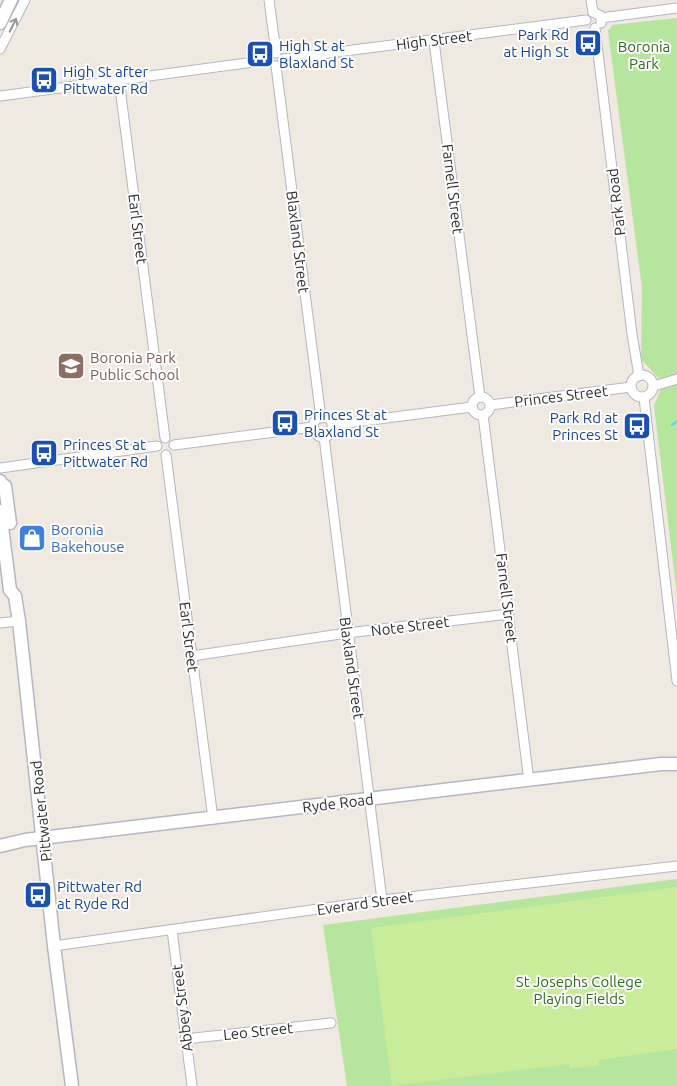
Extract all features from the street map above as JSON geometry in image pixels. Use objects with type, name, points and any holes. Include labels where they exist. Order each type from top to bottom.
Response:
[{"type":"main road","points":[[0,23],[11,0]]},
{"type":"main road","name":"Pittwater Road","points":[[0,483],[5,486],[18,588],[15,596],[44,838],[54,946],[72,1086]]},
{"type":"main road","name":"Pittwater Road","points":[[0,511],[10,590],[15,596]]},
{"type":"main road","name":"Ryde Road","points":[[0,846],[44,838],[661,764],[677,764]]},
{"type":"street","points":[[0,49],[26,0]]},
{"type":"street","name":"Blaxland Street","points":[[269,0],[321,418]]},
{"type":"street","points":[[591,0],[593,12]]},
{"type":"street","points":[[601,18],[677,8]]},
{"type":"street","points":[[593,12],[599,14],[601,18],[601,23],[595,28],[590,27],[586,20],[588,15],[593,12]]},
{"type":"street","name":"High Street","points":[[0,96],[586,20]]},
{"type":"street","name":"Park Road","points":[[595,28],[632,334],[639,376]]},
{"type":"street","name":"Farnell Street","points":[[434,41],[480,397]]},
{"type":"street","name":"Earl Street","points":[[119,80],[165,438]]},
{"type":"street","points":[[639,376],[648,376],[654,386],[652,392],[644,398],[634,394],[631,387],[632,381],[639,376]]},
{"type":"street","points":[[654,386],[677,380]]},
{"type":"street","name":"Princes Street","points":[[490,406],[631,387]]},
{"type":"street","points":[[480,397],[488,400],[490,406],[489,411],[483,415],[476,414],[472,407],[474,400],[480,397]]},
{"type":"street","points":[[644,398],[677,681]]},
{"type":"street","points":[[332,425],[472,407]]},
{"type":"street","name":"Farnell Street","points":[[483,415],[529,781]]},
{"type":"street","points":[[321,418],[328,419],[332,425],[330,433],[324,437],[316,434],[313,427],[316,420],[321,418]]},
{"type":"street","points":[[174,445],[313,427]]},
{"type":"street","name":"Blaxland Street","points":[[324,437],[347,633],[382,900]]},
{"type":"street","points":[[156,446],[158,441],[165,438],[171,440],[174,445]]},
{"type":"street","points":[[156,446],[160,454],[166,455],[171,453],[174,445]]},
{"type":"street","points":[[0,468],[156,446]]},
{"type":"street","name":"Earl Street","points":[[166,455],[213,819]]},
{"type":"street","name":"Note Street","points":[[192,656],[347,633],[509,614]]},
{"type":"street","points":[[0,623],[19,621]]},
{"type":"street","name":"Everard Street","points":[[54,946],[382,900],[677,866]]},
{"type":"street","name":"Abbey Street","points":[[172,930],[192,1086]]},
{"type":"street","name":"Leo Street","points":[[185,1039],[332,1023]]},
{"type":"green space","name":"Boronia Park","points":[[677,18],[677,595],[654,406],[663,383],[641,359],[642,288],[608,31],[612,25]]},
{"type":"green space","name":"St Josephs College Playing Fields","points":[[677,879],[677,1086],[347,1086],[323,925]]},
{"type":"green space","name":"St Josephs College Playing Fields","points":[[677,887],[677,1049],[598,1060],[599,1065],[570,1069],[569,1064],[392,1086],[371,928]]},
{"type":"waterway","points":[[672,425],[677,421]]},
{"type":"place","name":"Park Rd at High St","points":[[588,43]]},
{"type":"place","name":"High St at Blaxland St","points":[[260,54]]},
{"type":"place","name":"High St after Pittwater Rd","points":[[44,80]]},
{"type":"place","name":"Boronia Park Public School","points":[[71,366]]},
{"type":"place","name":"Princes St at Blaxland St","points":[[285,423]]},
{"type":"place","name":"Park Rd at Princes St","points":[[637,426]]},
{"type":"place","name":"Princes St at Pittwater Rd","points":[[44,453]]},
{"type":"place","name":"Boronia Bakehouse","points":[[32,538]]},
{"type":"place","name":"Pittwater Rd at Ryde Rd","points":[[38,895]]}]
